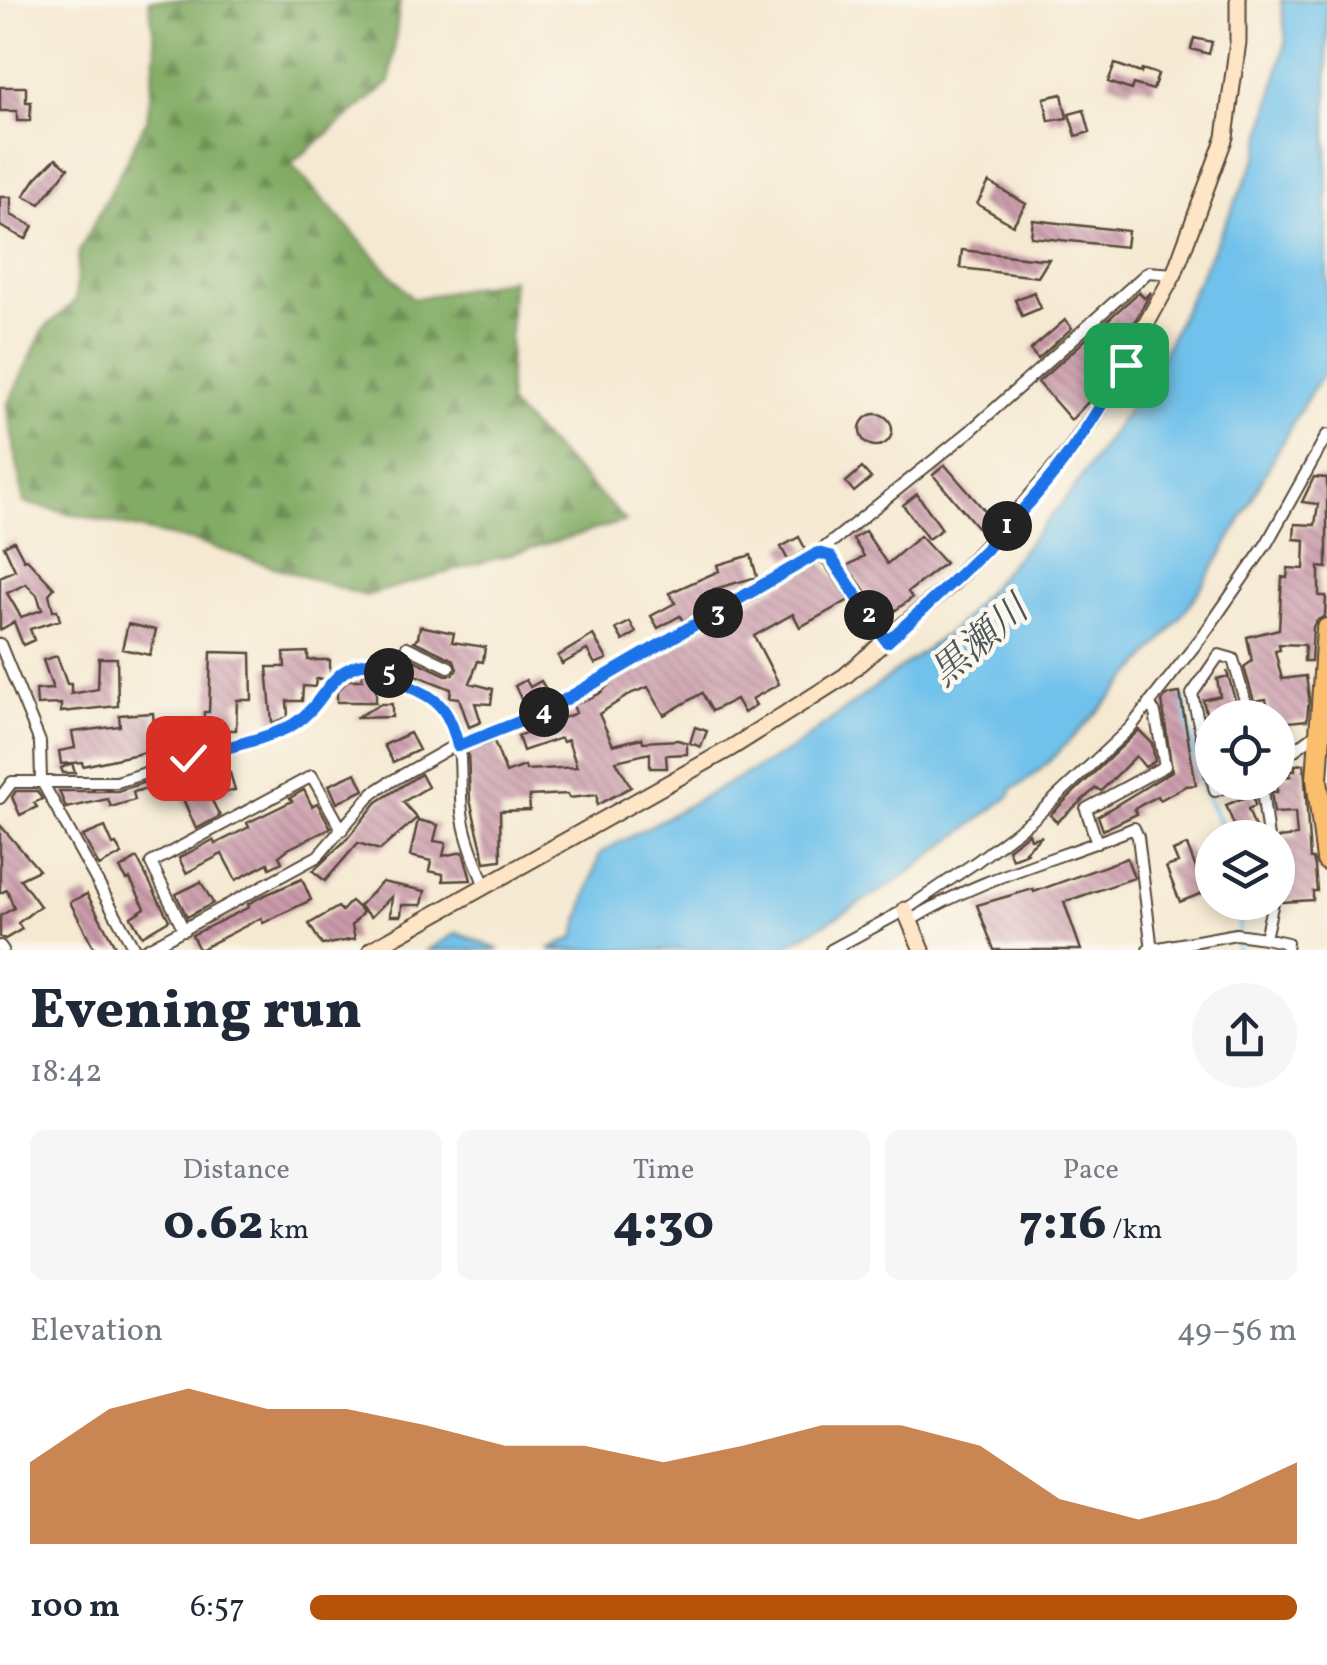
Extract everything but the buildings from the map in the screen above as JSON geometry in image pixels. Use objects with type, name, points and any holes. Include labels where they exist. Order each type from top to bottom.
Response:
[{"type":"highway","points":[[1327,629],[1317,778],[1327,860]]},
{"type":"street","points":[[371,950],[759,731],[845,676],[975,559],[1069,453],[1126,365],[1174,274],[1225,137],[1238,42],[1238,0]]},
{"type":"street","points":[[145,950],[301,868],[318,856],[373,793],[448,749],[544,712],[818,553],[970,432],[1148,272],[1174,274]]},
{"type":"street","points":[[908,915],[1032,820],[1130,728],[1204,634],[1267,543],[1327,436]]},
{"type":"street","points":[[818,553],[830,556],[887,642]]},
{"type":"street","points":[[0,644],[40,742],[41,780],[135,950]]},
{"type":"street","points":[[0,798],[12,782],[117,782],[276,732],[296,723],[348,666],[397,661],[407,648],[449,667]]},
{"type":"street","points":[[1195,707],[1192,694],[1218,655],[1233,659],[1245,700]]},
{"type":"street","points":[[380,662],[396,678],[444,707],[458,746],[465,832],[485,886]]},
{"type":"street","points":[[1097,843],[1086,809],[1165,766],[1155,713],[1149,704]]},
{"type":"street","points":[[1295,750],[1320,732]]},
{"type":"street","points":[[184,930],[151,862],[312,776],[342,830]]},
{"type":"street","points":[[831,950],[980,884],[1134,828],[1150,949],[1236,934],[1287,943],[1286,950]]},
{"type":"street","points":[[908,915],[922,950]]},
{"type":"street","points":[[1266,938],[1269,920]]},
{"type":"green space","points":[[149,0],[400,0],[390,82],[291,164],[413,299],[512,279],[508,404],[626,521],[365,596],[196,542],[24,503],[7,406],[44,329],[75,301],[79,252],[147,120],[156,50]]},
{"type":"water","name":"黒瀬川","points":[[1281,0],[1327,0],[1327,368],[1214,568],[1169,632],[1091,719],[1037,772],[1012,789],[1011,795],[899,880],[780,950],[548,950],[574,938],[600,853],[792,749],[957,626],[1069,495],[1154,372],[1258,155],[1286,39]]},
{"type":"water","points":[[457,933],[500,950],[428,950]]},
{"type":"waterway","points":[[1183,698],[1200,782],[1218,820]]},
{"type":"waterway","points":[[1237,950],[1240,920]]},
{"type":"route","points":[[188,758],[296,723],[348,666],[367,662],[380,662],[396,678],[444,707],[458,746],[544,712],[818,553],[830,556],[887,642],[951,584],[1011,521],[1069,453],[1126,365]]}]
